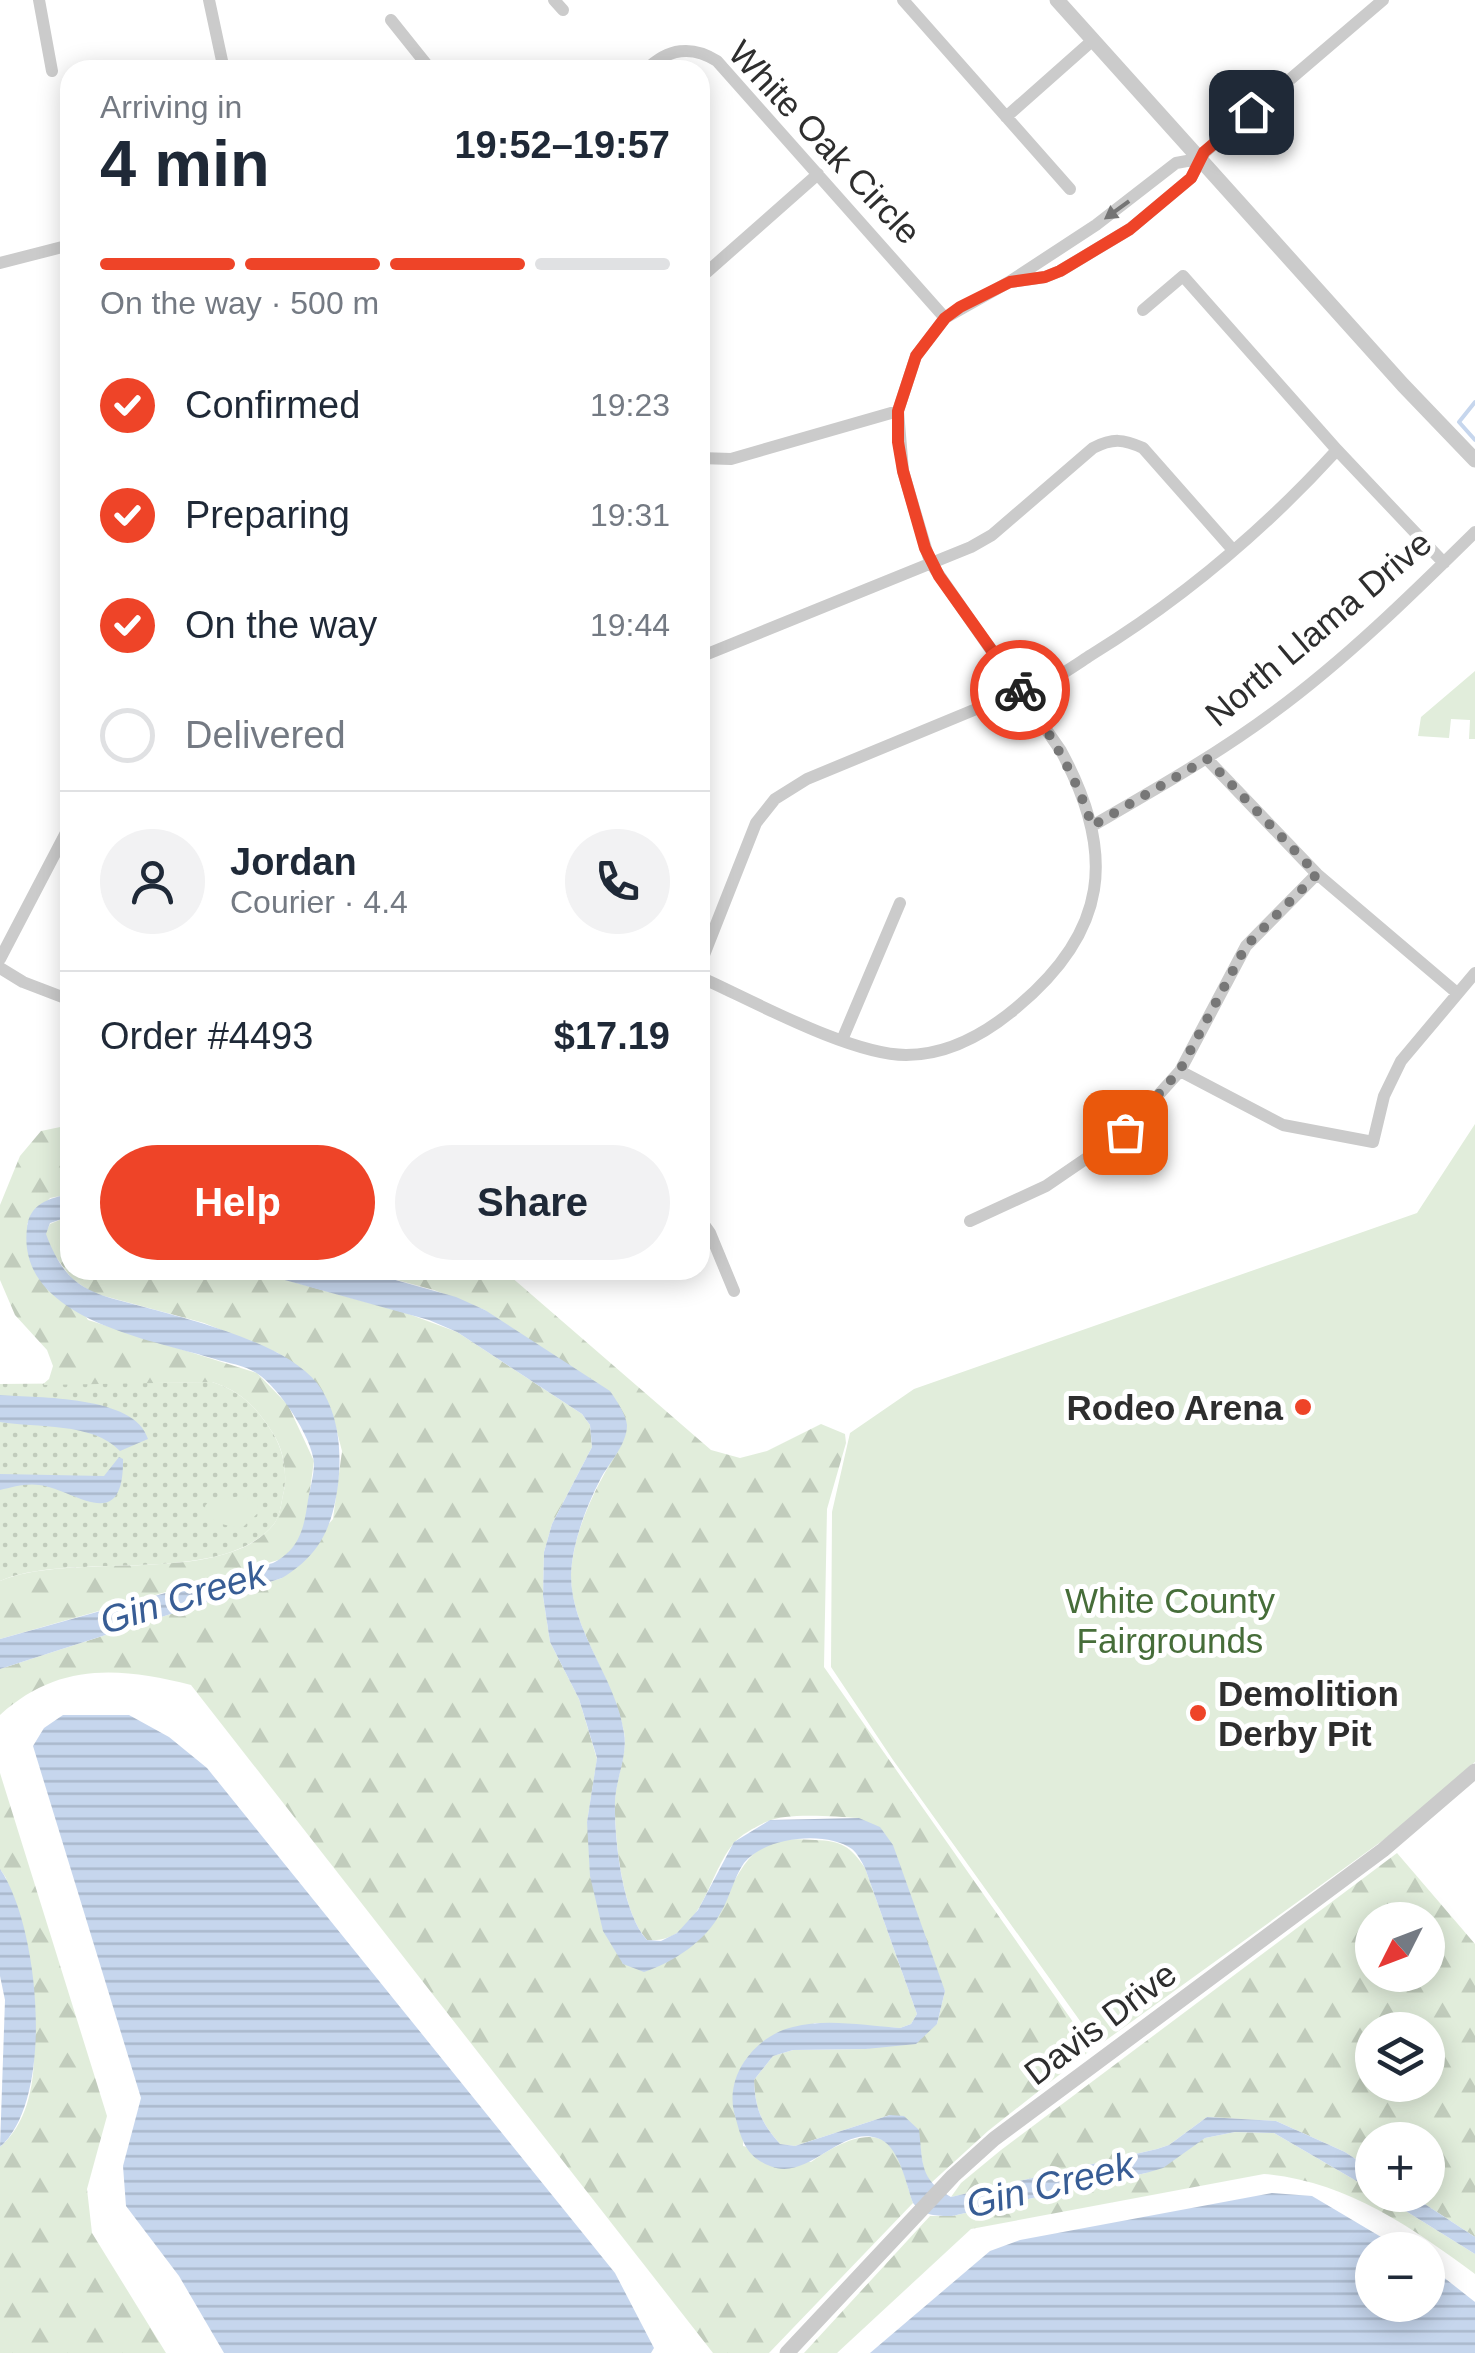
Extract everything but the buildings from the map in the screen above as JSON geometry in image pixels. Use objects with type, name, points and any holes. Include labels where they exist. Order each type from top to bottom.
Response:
[{"type":"street","points":[[39,0],[52,71]]},
{"type":"street","points":[[209,0],[222,60]]},
{"type":"street","points":[[903,0],[1070,189]]},
{"type":"street","points":[[1057,0],[1475,460]]},
{"type":"street","points":[[1010,282],[1060,271],[1118,236],[1191,178],[1198,159],[1383,0]]},
{"type":"street","points":[[391,20],[424,60]]},
{"type":"street","points":[[1006,117],[1093,40]]},
{"type":"street","name":"White Oak Circle","points":[[662,60],[676,51],[688,50],[709,56],[725,68],[945,318]]},
{"type":"street","points":[[710,981],[842,1040],[878,1052],[909,1055],[972,1040],[1036,991],[1065,962],[1082,935],[1095,866],[1092,826],[1079,784],[1022,693],[930,562],[903,471],[898,411],[916,356],[945,318],[1010,282],[1116,211],[1176,163],[1198,159]]},
{"type":"street","points":[[710,269],[818,174]]},
{"type":"street","points":[[0,262],[60,247]]},
{"type":"street","points":[[1143,310],[1183,276],[1337,450],[1444,563]]},
{"type":"street","points":[[710,458],[731,459],[898,411]]},
{"type":"street","points":[[710,653],[971,547],[992,535],[1094,448],[1110,440],[1124,440],[1143,448],[1233,550]]},
{"type":"street","points":[[710,939],[756,822],[775,799],[807,779],[1032,692],[1165,607],[1303,488],[1337,450]]},
{"type":"street","name":"North Llama Drive","points":[[1092,826],[1207,759],[1278,710],[1399,607],[1475,532]]},
{"type":"street","points":[[1207,759],[1317,874],[1457,993]]},
{"type":"street","points":[[0,959],[60,844]]},
{"type":"street","points":[[970,1222],[1046,1186],[1112,1143],[1137,1120],[1180,1070],[1246,946],[1317,874]]},
{"type":"street","points":[[842,1040],[900,904]]},
{"type":"street","points":[[0,968],[60,996]]},
{"type":"street","points":[[1180,1070],[1283,1125],[1374,1142],[1384,1096],[1396,1070],[1475,973]]},
{"type":"street","points":[[710,1233],[734,1291]]},
{"type":"street","name":"Davis Drive","points":[[787,2353],[953,2176],[994,2139],[1382,1850],[1475,1771]]},
{"type":"green space","points":[[1475,671],[1475,739],[1469,739],[1470,720],[1451,719],[1449,738],[1418,736],[1421,717]]},
{"type":"green space","name":"White County Fairgrounds","points":[[1475,1124],[1475,1762],[1400,1828],[1098,2046],[831,1667],[832,1512],[850,1433],[914,1389],[1417,1213]]},
{"type":"green space","points":[[60,1127],[60,1196],[50,1198],[27,1224],[88,1320],[257,1373],[288,1405],[314,1461],[304,1532],[292,1552],[282,1559],[0,1639],[0,1581],[30,1572],[220,1556],[251,1544],[274,1524],[284,1488],[283,1456],[274,1435],[248,1402],[223,1386],[212,1382],[42,1385],[49,1379],[53,1366],[47,1350],[15,1315],[0,1280],[0,1205],[20,1156],[41,1131]]},
{"type":"green space","points":[[60,1220],[60,1263],[45,1234],[50,1224]]},
{"type":"green space","points":[[74,1280],[286,1280],[406,1313],[457,1332],[582,1414],[590,1425],[592,1447],[552,1524],[544,1552],[543,1596],[550,1642],[579,1699],[597,1759],[587,1822],[623,1964],[673,1952],[697,1941],[717,1915],[741,1870],[762,1847],[785,1840],[832,1842],[850,1850],[865,1868],[917,2014],[911,2024],[900,2028],[815,2023],[749,2055],[743,2146],[811,2162],[852,2140],[874,2137],[896,2154],[913,2203],[769,2353],[713,2353],[191,1685],[139,1675],[91,1673],[44,1685],[0,1715],[0,1669],[282,1578],[333,1519],[342,1451],[332,1413],[278,1353],[204,1323],[93,1293]]},
{"type":"green space","points":[[397,1280],[515,1280],[711,1450],[740,1458],[767,1451],[821,1424],[845,1434],[846,1443],[827,1509],[824,1667],[1092,2049],[988,2131],[931,2183],[924,2174],[918,2130],[890,2115],[795,2146],[780,2144],[773,2136],[760,2115],[756,2099],[754,2080],[773,2056],[793,2050],[866,2049],[937,2024],[945,1991],[859,1818],[786,1817],[766,1822],[737,1840],[701,1905],[680,1931],[665,1939],[647,1940],[638,1928],[626,1894],[616,1834],[615,1800],[624,1732],[577,1612],[571,1573],[582,1522],[621,1445],[485,1310]]},
{"type":"green space","points":[[212,1382],[248,1402],[277,1442],[285,1480],[274,1524],[250,1544],[219,1556],[30,1572],[0,1581],[0,1384]]},
{"type":"green space","points":[[243,1496],[257,1505],[258,1513],[242,1528],[219,1523],[207,1512],[205,1506],[210,1500]]},
{"type":"green space","points":[[0,1773],[107,2116],[87,2189],[92,2233],[166,2353],[0,2353],[0,2147],[19,2122],[30,2091],[34,2056],[27,1980],[6,1878],[0,1869]]},
{"type":"green space","points":[[1397,1853],[1439,1902],[1355,1902],[1355,1992],[1445,1992],[1445,1909],[1475,1944],[1475,2237],[1437,2212],[1445,2212],[1445,2122],[1355,2122],[1355,2159],[1276,2121],[1207,2117],[1169,2145],[1157,2149],[951,2197],[961,2183]]},
{"type":"green space","points":[[1235,2132],[1274,2133],[1355,2180],[1355,2198],[1294,2178],[1264,2174],[971,2229],[837,2353],[804,2353],[930,2216],[952,2216],[1146,2173],[1205,2138]]},
{"type":"green space","points":[[1381,2212],[1407,2212],[1440,2232],[1414,2232]]},
{"type":"green space","points":[[1445,2235],[1475,2254],[1475,2274],[1445,2253]]},
{"type":"water","name":"Gin Creek","points":[[60,1197],[60,1220],[50,1223],[46,1234],[60,1262],[60,1280],[75,1280],[116,1300],[261,1345],[283,1356],[317,1383],[334,1419],[340,1459],[338,1485],[322,1539],[306,1560],[282,1578],[0,1669],[0,1639],[273,1563],[295,1544],[302,1529],[313,1472],[312,1452],[301,1427],[275,1390],[258,1374],[92,1320],[65,1304],[43,1284],[29,1259],[27,1228],[36,1208]]},
{"type":"water","name":"Gin Creek","points":[[285,1280],[396,1280],[456,1297],[485,1310],[610,1391],[618,1403],[626,1432],[585,1514],[571,1575],[578,1616],[612,1693],[624,1733],[615,1801],[618,1854],[631,1912],[647,1940],[661,1941],[677,1933],[698,1910],[734,1842],[770,1820],[859,1818],[880,1827],[893,1845],[945,1991],[937,2024],[916,2044],[793,2050],[773,2056],[754,2080],[760,2115],[780,2144],[795,2146],[890,2115],[904,2116],[919,2130],[928,2177],[951,2197],[1157,2149],[1169,2145],[1207,2117],[1276,2121],[1355,2159],[1355,2180],[1274,2133],[1235,2132],[1205,2138],[1163,2168],[952,2216],[926,2213],[913,2203],[896,2156],[877,2138],[863,2136],[850,2140],[798,2167],[770,2166],[754,2157],[742,2137],[732,2099],[741,2068],[759,2045],[779,2032],[806,2024],[900,2028],[911,2024],[917,2014],[865,1868],[852,1849],[827,1840],[796,1839],[766,1847],[744,1863],[721,1912],[698,1941],[678,1956],[644,1972],[623,1964],[603,1931],[590,1876],[587,1822],[597,1758],[579,1699],[550,1642],[543,1596],[544,1552],[552,1524],[592,1447],[590,1425],[582,1414],[457,1332],[429,1320]]},
{"type":"water","points":[[0,1395],[105,1407],[125,1414],[148,1439],[120,1451],[95,1435],[80,1431],[0,1422]]},
{"type":"water","points":[[119,1457],[123,1459],[121,1483],[115,1497],[106,1503],[39,1485],[0,1490],[0,1474],[104,1476]]},
{"type":"water","points":[[63,1715],[129,1715],[169,1737],[207,1768],[615,2273],[654,2348],[651,2353],[224,2353],[179,2276],[126,2206],[123,2166],[141,2098],[33,1746],[44,1728]]},
{"type":"water","points":[[0,1869],[24,1929],[36,2011],[29,2091],[18,2123],[0,2147],[5,2000],[0,1976]]},
{"type":"water","points":[[1272,2193],[1312,2196],[1373,2232],[1355,2232],[1355,2322],[1445,2322],[1445,2278],[1475,2302],[1475,2353],[870,2353],[990,2251],[1020,2240]]},
{"type":"water","points":[[1407,2212],[1437,2212],[1475,2237],[1475,2254],[1445,2232]]},
{"type":"waterway","points":[[1475,402],[1459,422],[1475,440]]},
{"type":"way so far","points":[[1020,690],[1079,784],[1092,826],[1207,759],[1317,874],[1246,946],[1180,1070],[1125,1132]]},
{"type":"place","name":"Rodeo Arena","points":[[1303,1407]]},
{"type":"place","name":"Demolition Derby Pit","points":[[1198,1713]]},
{"type":"route","points":[[1020,690],[930,562],[898,442],[898,411],[905,383],[916,356],[945,318],[1010,282],[1060,271],[1130,229],[1191,178],[1204,152],[1251,112]]}]
